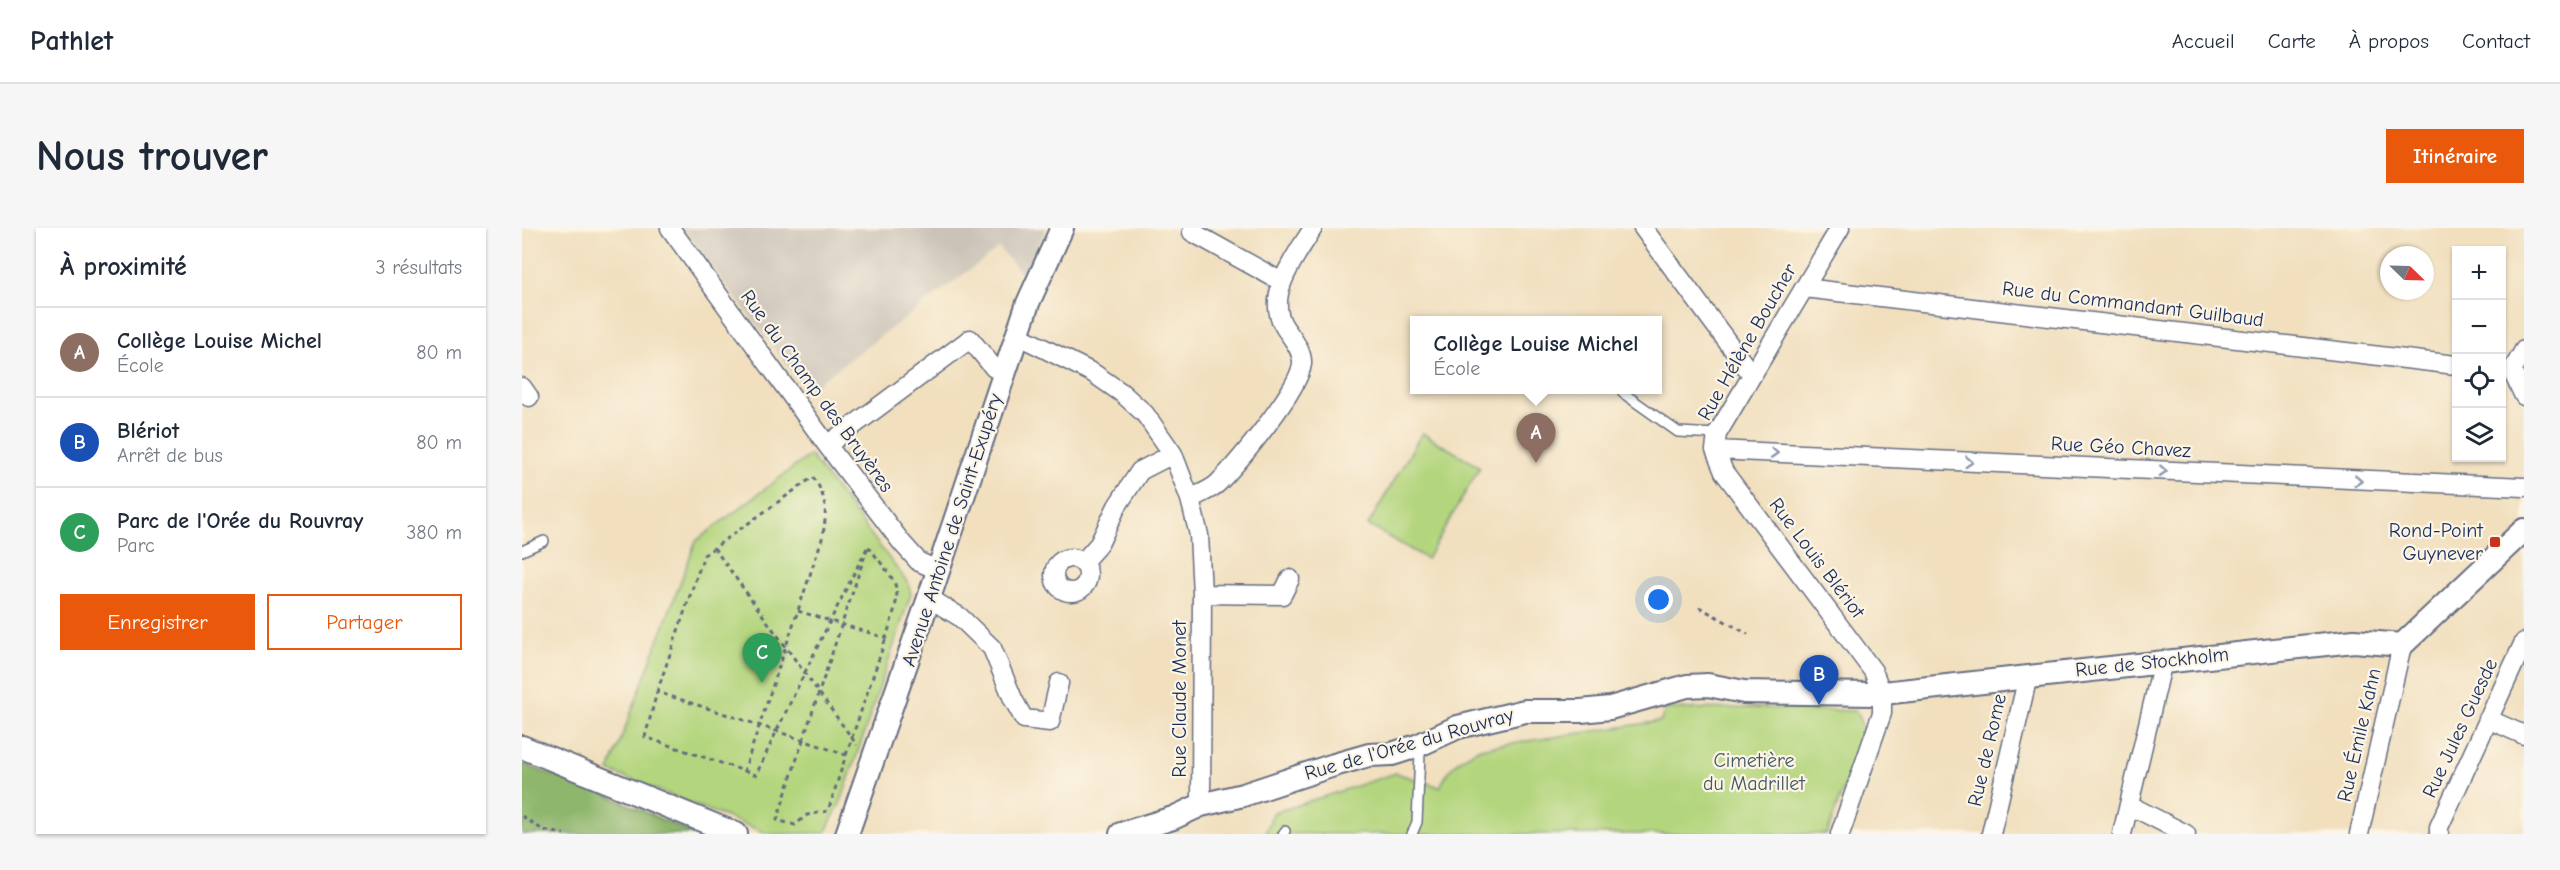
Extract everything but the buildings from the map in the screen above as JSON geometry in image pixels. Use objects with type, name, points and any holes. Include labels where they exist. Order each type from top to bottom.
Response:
[{"type":"street","name":"Rue du Champ des Bruyères","points":[[670,228],[827,445],[919,562],[938,570]]},
{"type":"street","name":"Avenue Antoine de Saint-Exupéry","points":[[847,834],[1017,335],[1036,283],[1062,228]]},
{"type":"street","points":[[1194,228],[1192,232],[1282,282]]},
{"type":"street","points":[[1190,499],[1216,485],[1293,388],[1302,364],[1299,350],[1282,324],[1277,305],[1282,282],[1313,228]]},
{"type":"street","name":"Rue Hélène Boucher","points":[[1716,442],[1752,375],[1840,228]]},
{"type":"street","points":[[1652,231],[1752,375]]},
{"type":"street","name":"Rue du Commandant Guilbaud","points":[[1804,288],[2452,364]]},
{"type":"street","name":"Rue Claude Monet","points":[[1017,335],[1093,373],[1122,393],[1144,414],[1173,454],[1190,499],[1199,535],[1202,594],[1201,805]]},
{"type":"street","points":[[827,445],[970,339],[994,368],[1004,372]]},
{"type":"street","points":[[2524,350],[2507,371],[2524,396]]},
{"type":"street","name":"Rue Géo Chavez","points":[[1716,442],[2524,487]]},
{"type":"street","name":"Rue Louis Blériot","points":[[1716,442],[1724,472],[1873,671],[1882,693]]},
{"type":"street","points":[[1083,562],[1099,544],[1118,506],[1140,471],[1173,454]]},
{"type":"street","points":[[2402,645],[2524,530]]},
{"type":"street","name":"Rue Claude Monet","points":[[1202,594],[1282,595],[1290,579]]},
{"type":"street","points":[[929,598],[960,617],[992,648],[1013,699],[1024,719],[1050,722],[1059,683]]},
{"type":"street","name":"Rue de Stockholm","points":[[1882,693],[2354,641],[2402,645]]},
{"type":"street","name":"Rue Jules Guesde","points":[[2439,834],[2439,827],[2524,642]]},
{"type":"street","name":"Rue Émile Kahn","points":[[2359,834],[2402,645]]},
{"type":"street","points":[[2122,834],[2163,661]]},
{"type":"street","name":"Rue de Rome","points":[[1991,834],[2028,676]]},
{"type":"street","name":"Rue de l'Orée du Rouvray","points":[[1121,834],[1173,826],[1201,805],[1243,795],[1369,755],[1392,754],[1417,746],[1458,726],[1525,711],[1581,711],[1610,708],[1687,686],[1708,685],[1744,692],[1882,693]]},
{"type":"street","points":[[1840,834],[1882,713],[1882,693]]},
{"type":"street","points":[[2488,719],[2524,735]]},
{"type":"street","points":[[522,747],[736,834]]},
{"type":"street","points":[[2129,805],[2186,834]]},
{"type":"lane","points":[[1624,394],[1678,432],[1716,442]]},
{"type":"lane","points":[[522,551],[544,541]]},
{"type":"lane","points":[[1413,834],[1417,822],[1420,754],[1417,746]]},
{"type":"path","points":[[744,771],[822,539],[826,508],[824,494],[813,477],[705,555],[657,692],[645,737],[744,771],[756,775],[804,671],[868,546]]},
{"type":"path","points":[[868,546],[897,585],[898,597],[886,638],[828,811],[807,815],[795,825],[777,820],[803,740],[868,546]]},
{"type":"path","points":[[714,548],[857,745]]},
{"type":"path","points":[[1699,607],[1748,634]]},
{"type":"path","points":[[798,610],[886,638]]},
{"type":"path","points":[[657,692],[846,755]]},
{"type":"path","points":[[522,816],[543,830],[564,834]]},
{"type":"shaded area","points":[[682,228],[1046,228],[1025,277],[999,248],[807,391]]},
{"type":"green space","points":[[1422,433],[1480,467],[1427,559],[1368,525]]},
{"type":"green space","points":[[810,455],[908,583],[911,594],[842,799],[825,833],[769,834],[609,771],[696,541]]},
{"type":"green space","name":"Cimetière du Madrillet","points":[[1762,708],[1856,711],[1864,731],[1827,834],[1265,834],[1273,813],[1396,773],[1440,787],[1456,763],[1480,748],[1661,721],[1665,709]]},
{"type":"green space","points":[[522,764],[601,792],[694,834],[522,834]]},
{"type":"place","name":"Collège Louise Michel","points":[[1536,463]]},
{"type":"place","name":"Rond-Point Guynever","points":[[2495,542]]},
{"type":"place","name":"Parc de l'Orée du Rouvray","points":[[762,683]]},
{"type":"place","name":"Blériot","points":[[1819,705]]}]
